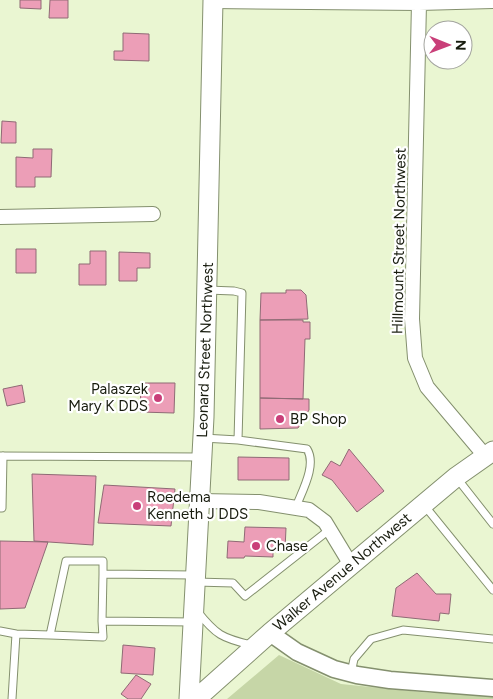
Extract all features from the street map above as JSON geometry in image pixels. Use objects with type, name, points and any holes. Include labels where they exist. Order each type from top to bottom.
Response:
[{"type":"main road","name":"Leonard Street Northwest","points":[[190,699],[203,438],[213,0]]},
{"type":"main road","name":"Walker Avenue Northwest","points":[[196,699],[254,646],[456,477],[489,456]]},
{"type":"street","points":[[213,0],[368,0],[420,3],[493,1]]},
{"type":"street","name":"Hillmount Street Northwest","points":[[420,3],[412,320],[415,358],[427,387],[489,456]]},
{"type":"street","points":[[0,217],[153,214]]},
{"type":"street","points":[[200,501],[258,502],[309,510],[325,522],[351,565]]},
{"type":"street","points":[[270,633],[297,652],[334,669],[351,674],[390,680],[493,688]]},
{"type":"lane","points":[[207,290],[242,293],[238,440]]},
{"type":"lane","points":[[203,438],[238,440],[307,449],[310,455],[310,467],[296,507]]},
{"type":"lane","points":[[0,508],[2,508],[2,456],[202,457]]},
{"type":"lane","points":[[456,477],[493,524]]},
{"type":"lane","points":[[424,504],[493,590]]},
{"type":"lane","points":[[103,574],[233,583],[245,596],[330,530]]},
{"type":"lane","points":[[0,631],[16,634],[103,637],[103,562],[66,561],[50,635]]},
{"type":"lane","points":[[102,621],[194,615],[225,638],[254,646]]},
{"type":"lane","points":[[351,674],[354,659],[371,638],[403,630],[493,639]]},
{"type":"lane","points":[[12,699],[16,634]]},
{"type":"green space","points":[[279,655],[341,684],[430,693],[493,694],[493,699],[227,699]]},
{"type":"building","points":[[20,0],[41,0],[41,9],[20,8]]},
{"type":"building","points":[[50,0],[68,0],[68,18],[49,18]]},
{"type":"building","points":[[123,33],[149,34],[149,61],[114,60],[114,51],[123,51]]},
{"type":"building","points":[[2,121],[16,122],[16,143],[1,143]]},
{"type":"building","points":[[33,149],[52,149],[51,177],[35,177],[35,187],[16,187],[16,157],[33,158]]},
{"type":"building","points":[[16,249],[36,249],[36,273],[16,273]]},
{"type":"building","points":[[90,251],[106,251],[106,285],[79,285],[79,264],[90,264]]},
{"type":"building","points":[[119,252],[150,253],[150,268],[137,268],[137,281],[119,281]]},
{"type":"building","points":[[286,290],[301,290],[306,295],[308,319],[260,320],[261,293],[286,293]]},
{"type":"building","points":[[260,320],[303,320],[303,322],[310,322],[310,339],[305,339],[303,399],[260,398]]},
{"type":"building","name":"Palaszek Mary K DDS","points":[[141,383],[175,383],[174,413],[140,412]]},
{"type":"building","points":[[22,385],[25,402],[7,406],[3,389]]},
{"type":"building","points":[[260,398],[309,399],[309,410],[298,428],[260,429]]},
{"type":"building","points":[[349,449],[384,491],[357,512],[332,480],[322,475],[331,461],[340,466]]},
{"type":"building","points":[[238,457],[289,458],[289,480],[238,480]]},
{"type":"building","points":[[32,474],[96,476],[93,545],[34,541]]},
{"type":"building","name":"Roedema Kenneth J DDS","points":[[104,485],[175,489],[171,526],[98,523]]},
{"type":"building","name":"Chase","points":[[245,527],[286,528],[285,550],[273,550],[273,557],[245,556],[244,558],[227,558],[228,541],[244,542]]},
{"type":"building","points":[[0,541],[48,542],[25,608],[0,609]]},
{"type":"building","points":[[417,573],[436,594],[451,594],[449,614],[440,613],[439,621],[392,616],[396,588]]},
{"type":"building","points":[[123,645],[155,648],[153,675],[121,673]]},
{"type":"building","points":[[136,675],[151,684],[141,699],[128,699],[121,694]]},
{"type":"place","name":"Palaszek Mary K DDS","points":[[158,398]]},
{"type":"place","name":"BP Shop","points":[[280,419]]},
{"type":"place","name":"Roedema Kenneth J DDS","points":[[137,506]]},
{"type":"place","name":"Chase","points":[[256,546]]}]
